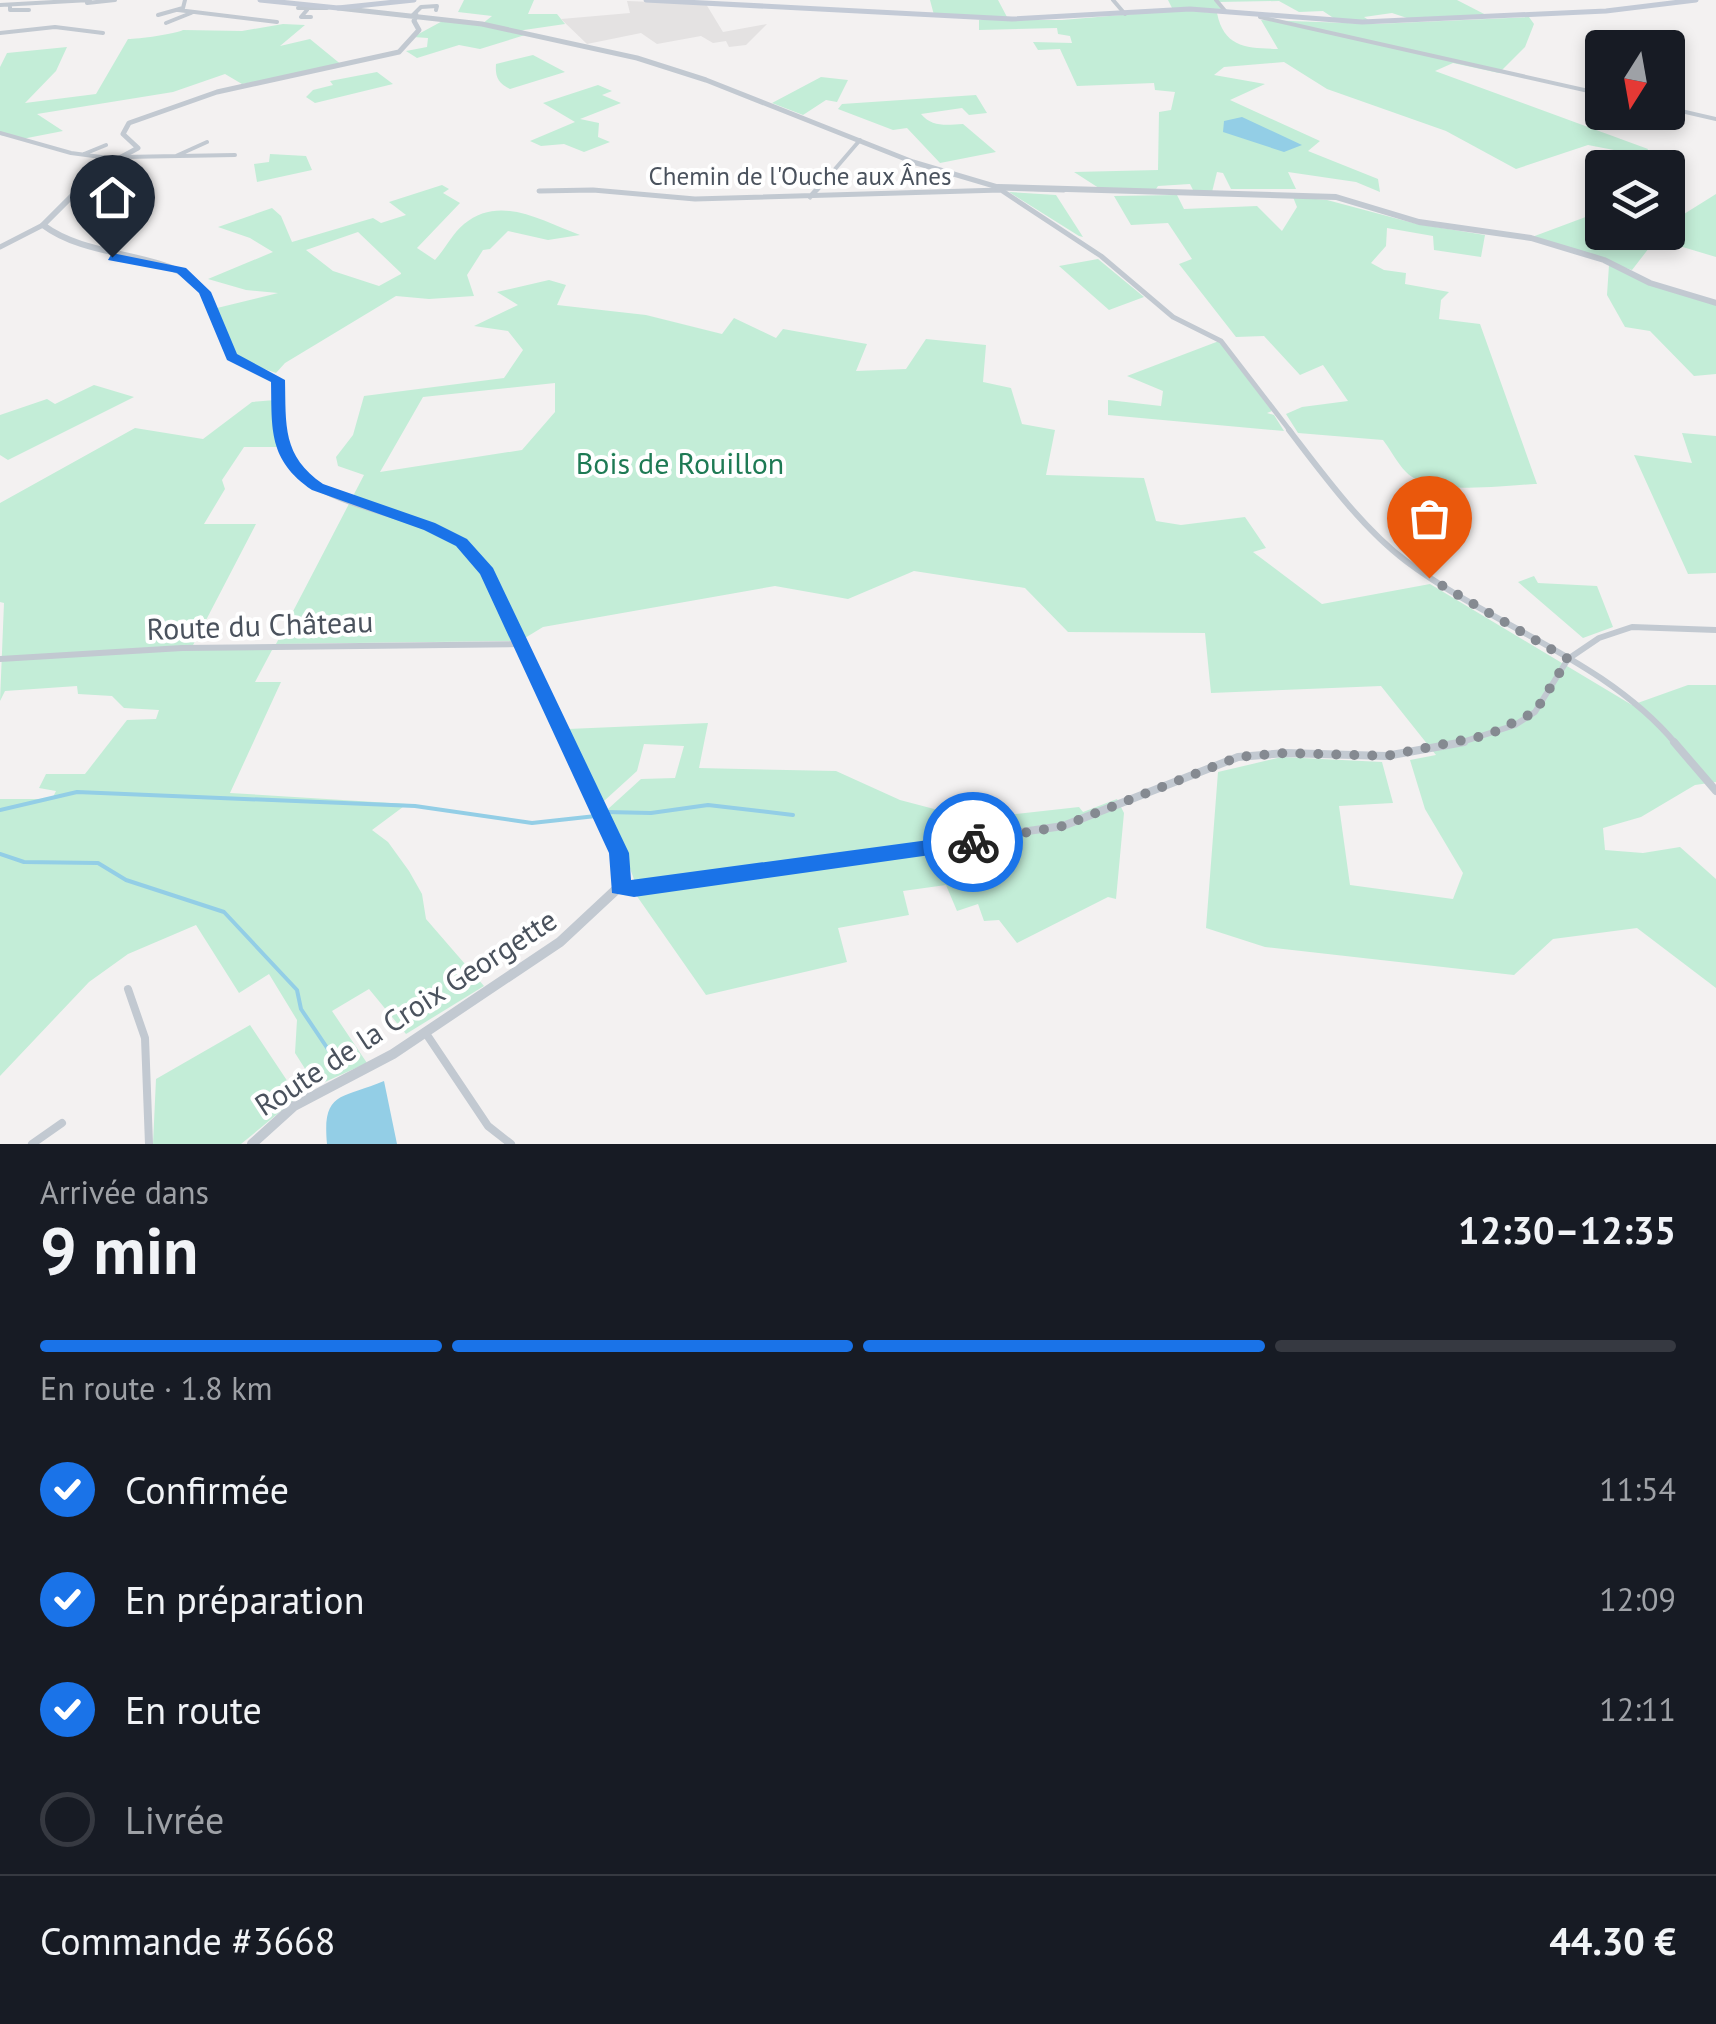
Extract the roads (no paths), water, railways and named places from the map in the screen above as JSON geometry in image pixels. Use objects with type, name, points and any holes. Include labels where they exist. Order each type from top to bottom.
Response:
[{"type":"main road","points":[[257,1],[327,4],[338,8],[414,0]]},
{"type":"main road","points":[[646,0],[964,18],[1178,9],[1362,22],[1654,8],[1696,0]]},
{"type":"street","points":[[0,5],[92,0]]},
{"type":"street","points":[[77,4],[116,0]]},
{"type":"street","points":[[158,15],[186,6],[185,0]]},
{"type":"street","points":[[1113,0],[1125,14]]},
{"type":"street","points":[[1216,0],[1226,12]]},
{"type":"street","points":[[298,8],[327,4]]},
{"type":"street","points":[[11,5],[10,10],[29,10]]},
{"type":"street","points":[[0,247],[43,225],[101,168],[139,146],[123,134],[130,123],[217,92],[399,52],[418,30],[414,15],[421,6],[438,6],[436,10]]},
{"type":"street","points":[[338,8],[482,24],[636,58],[706,80],[928,168],[1001,189],[1322,195],[1419,222],[1544,242],[1623,267],[1674,292],[1716,303]]},
{"type":"street","points":[[308,9],[300,17],[311,18]]},
{"type":"street","points":[[178,10],[277,22]]},
{"type":"street","points":[[166,23],[192,12]]},
{"type":"street","points":[[1260,17],[1585,90]]},
{"type":"street","points":[[0,33],[55,27],[103,33]]},
{"type":"street","points":[[1685,112],[1716,119]]},
{"type":"street","points":[[0,132],[81,155],[235,156]]},
{"type":"street","points":[[810,197],[831,178],[843,153],[860,140]]},
{"type":"street","points":[[169,158],[207,142]]},
{"type":"street","points":[[81,155],[106,145]]},
{"type":"street","points":[[1001,189],[1101,256],[1173,317],[1221,342],[1334,488],[1404,560],[1644,710],[1716,791]]},
{"type":"street","name":"Chemin de l'Ouche aux Ânes","points":[[538,191],[610,191],[695,199],[1001,189]]},
{"type":"street","points":[[43,225],[89,250],[170,266],[188,274],[204,292],[232,357],[278,380],[279,440],[301,476],[317,487],[461,542],[487,572],[619,853],[619,887],[744,874],[1063,826],[1250,755],[1386,756],[1450,746],[1515,725],[1535,712],[1568,659],[1599,638],[1632,627],[1716,630]]},
{"type":"street","name":"Route du Château","points":[[0,659],[182,648],[520,644]]},
{"type":"street","name":"Route de la Croix Georgette","points":[[252,1144],[294,1106],[393,1054],[560,942],[619,887]]},
{"type":"street","points":[[128,990],[145,1038],[149,1144]]},
{"type":"street","points":[[424,1031],[444,1054],[492,1134],[511,1144]]},
{"type":"street","points":[[32,1144],[62,1123]]},
{"type":"water","points":[[1242,117],[1302,145],[1284,152],[1223,132],[1224,121]]},
{"type":"water","points":[[384,1081],[397,1144],[327,1144],[328,1114],[338,1099]]},
{"type":"waterway","points":[[0,810],[77,792],[415,806],[532,823],[596,816]]},
{"type":"waterway","points":[[606,812],[651,813],[708,805],[793,815]]},
{"type":"waterway","points":[[0,854],[24,862],[98,863],[126,880],[224,912],[297,990],[301,1009],[338,1064]]},
{"type":"park label","name":"Bois de Rouillon","points":[[680,464]]}]
